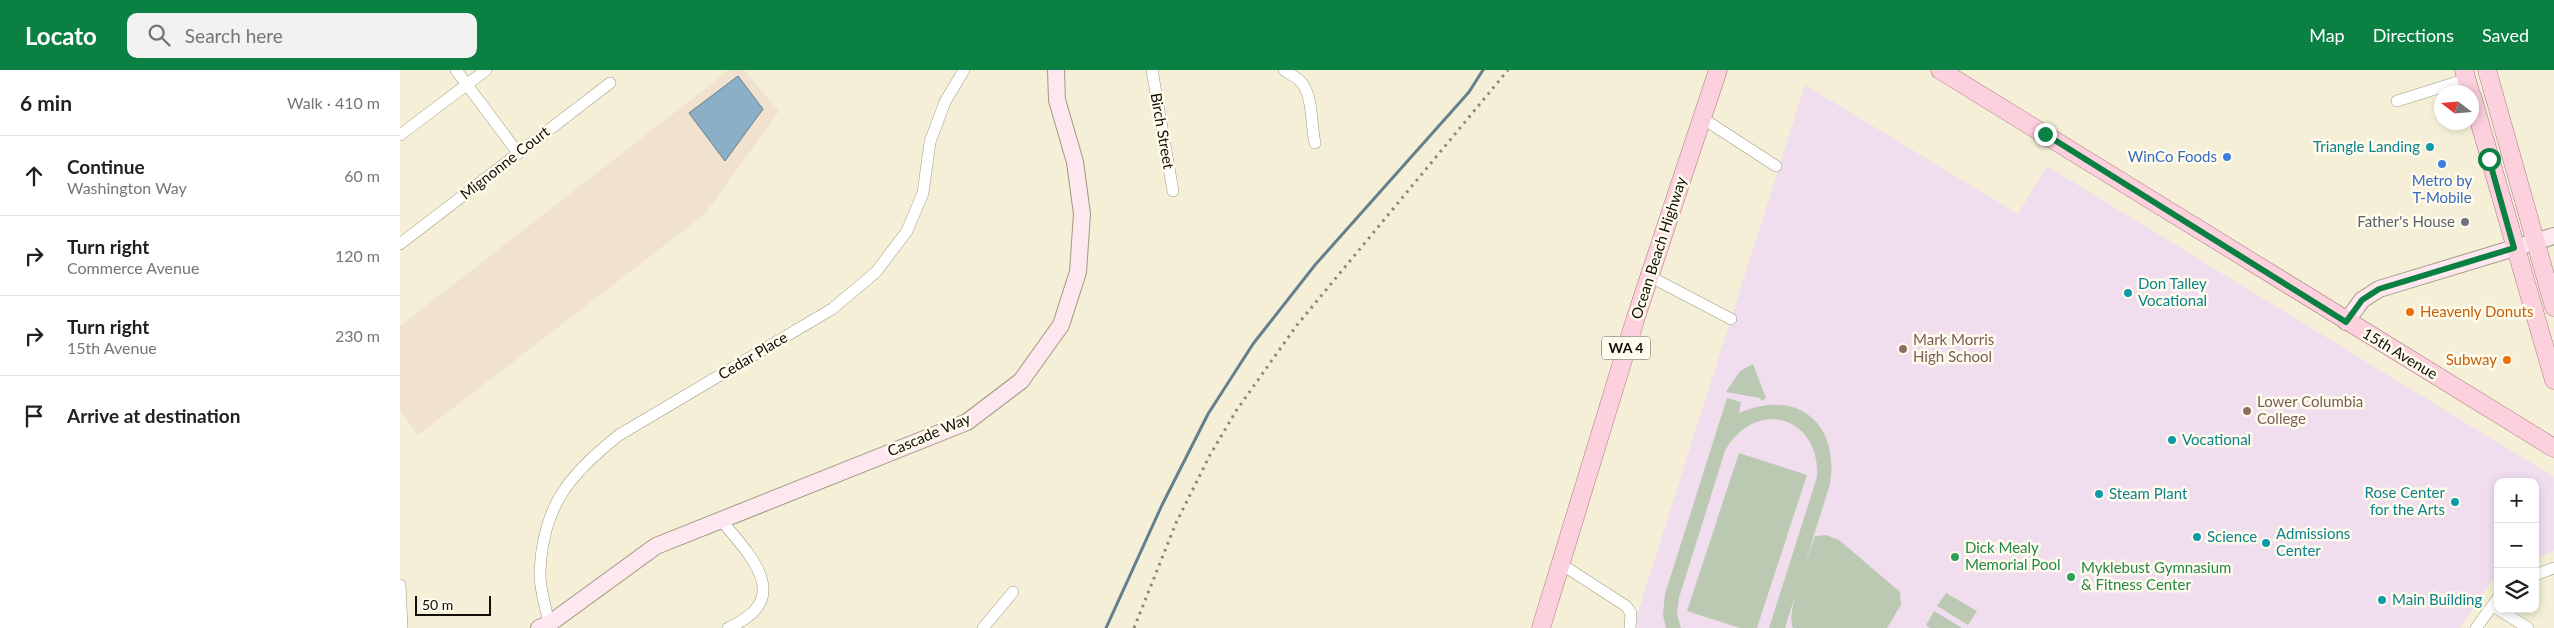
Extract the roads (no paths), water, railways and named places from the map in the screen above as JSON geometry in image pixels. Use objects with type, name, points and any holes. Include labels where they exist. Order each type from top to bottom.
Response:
[{"type":"main road","name":"Ocean Beach Highway","points":[[1541,628],[1649,276],[1718,70]]},
{"type":"main road","name":"15th Avenue","points":[[1940,70],[2346,322],[2554,448]]},
{"type":"main road","points":[[2490,71],[2554,308]]},
{"type":"main road","points":[[2479,121],[2514,248],[2554,380]]},
{"type":"street","points":[[456,70],[518,153]]},
{"type":"street","points":[[400,135],[486,70]]},
{"type":"street","name":"Cedar Place","points":[[544,626],[540,572],[548,522],[563,488],[587,460],[619,435],[832,309],[876,272],[907,231],[923,193],[930,142],[945,102],[964,70]]},
{"type":"street","name":"Cascade Way","points":[[544,626],[656,546],[967,422],[1021,381],[1061,325],[1078,272],[1082,214],[1075,162],[1057,100],[1056,70]]},
{"type":"street","name":"Birch Street","points":[[1152,70],[1173,191]]},
{"type":"street","points":[[1284,70],[1301,82],[1311,104],[1311,122],[1315,143]]},
{"type":"street","points":[[2397,101],[2467,80],[2490,71]]},
{"type":"street","name":"Mignonne Court","points":[[400,244],[610,82]]},
{"type":"street","points":[[1702,118],[1776,166]]},
{"type":"street","points":[[2346,322],[2362,300],[2379,289],[2554,236]]},
{"type":"street","points":[[1649,276],[1731,318]]},
{"type":"street","points":[[720,519],[744,547],[758,568],[764,587],[759,605],[745,620],[728,628]]},
{"type":"street","points":[[1561,564],[1626,606],[1631,613],[1630,628]]},
{"type":"street","points":[[2539,574],[2554,568]]},
{"type":"street","points":[[400,585],[402,628]]},
{"type":"street","points":[[984,628],[1014,592]]},
{"type":"street","points":[[2476,628],[2494,607]]},
{"type":"street","points":[[2507,613],[2528,628]]},
{"type":"water","points":[[738,76],[763,109],[725,161],[689,113]]},
{"type":"waterway","points":[[1106,628],[1162,505],[1208,414],[1253,344],[1315,265],[1469,92],[1483,70]]},
{"type":"railway","points":[[1134,628],[1176,523],[1210,455],[1236,411],[1297,325],[1508,70]]},
{"type":"place","name":"Triangle Landing","points":[[2430,147]]},
{"type":"place","name":"WinCo Foods","points":[[2227,157]]},
{"type":"place","name":"Metro by T-Mobile","points":[[2442,164]]},
{"type":"place","name":"Father's House","points":[[2465,222]]},
{"type":"place","name":"Don Talley Vocational","points":[[2128,293]]},
{"type":"place","name":"Heavenly Donuts","points":[[2410,312]]},
{"type":"place","name":"Mark Morris High School","points":[[1903,349]]},
{"type":"place","name":"Subway","points":[[2507,360]]},
{"type":"place","name":"Lower Columbia College","points":[[2247,411]]},
{"type":"place","name":"Vocational","points":[[2172,440]]},
{"type":"place","name":"Steam Plant","points":[[2099,494]]},
{"type":"place","name":"Rose Center for the Arts","points":[[2455,502]]},
{"type":"place","name":"Science","points":[[2197,537]]},
{"type":"place","name":"Admissions Center","points":[[2266,543]]},
{"type":"place","name":"Dick Mealy Memorial Pool","points":[[1955,557]]},
{"type":"place","name":"Myklebust Gymnasium & Fitness Center","points":[[2071,577]]},
{"type":"place","name":"Main Building","points":[[2382,600]]}]
